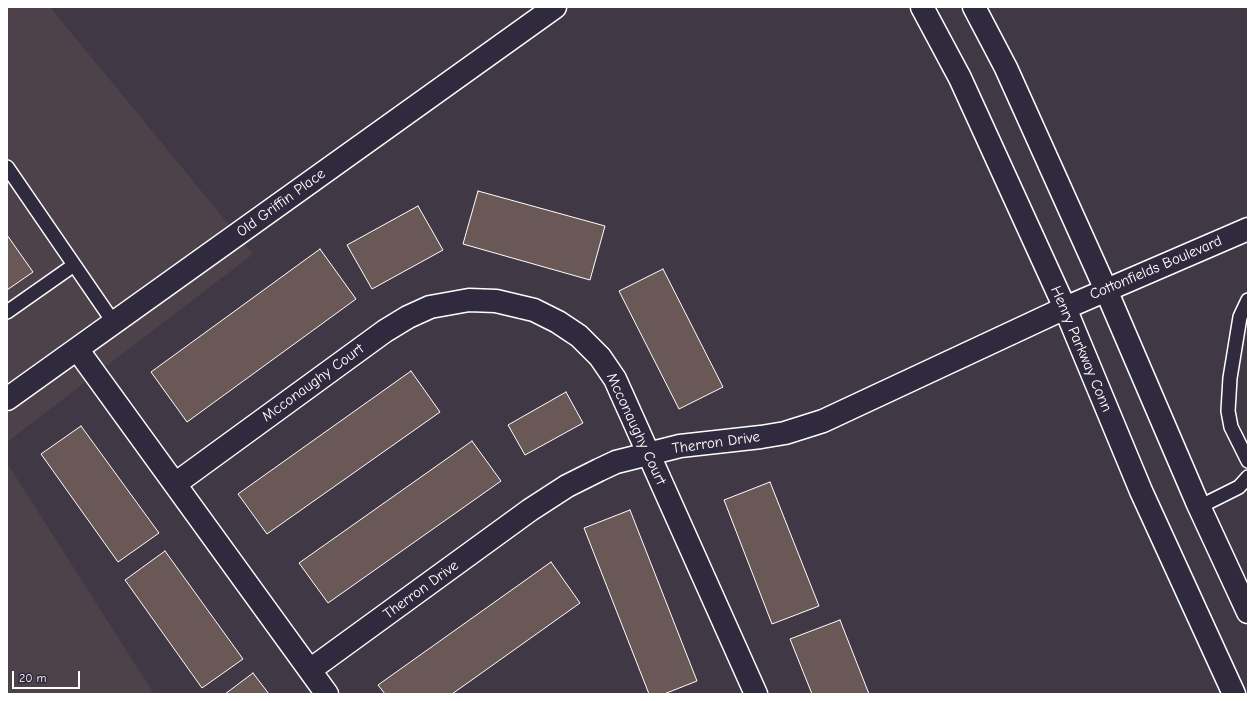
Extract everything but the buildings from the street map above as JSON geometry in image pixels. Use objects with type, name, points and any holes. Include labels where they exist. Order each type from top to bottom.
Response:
[{"type":"street","name":"Old Griffin Place","points":[[7,400],[555,7]]},
{"type":"street","name":"Henry Parkway Conn","points":[[922,7],[960,78],[1065,308],[1141,491],[1234,694]]},
{"type":"street","points":[[974,7],[1006,68],[1106,290],[1199,507],[1248,612]]},
{"type":"street","name":"Cottonfields Boulevard","points":[[1065,308],[1248,229]]},
{"type":"street","name":"Mcconaughy Court","points":[[175,484],[398,322],[430,307],[469,300],[496,301],[534,310],[558,322],[579,336],[600,358],[615,379],[756,694]]},
{"type":"street","name":"Therron Drive","points":[[310,670],[552,496],[582,478],[616,462],[648,454],[700,443],[767,436],[823,422],[1065,308]]},
{"type":"street","points":[[77,349],[327,694]]},
{"type":"lane","points":[[7,167],[114,323]]},
{"type":"lane","points":[[7,312],[74,265]]},
{"type":"lane","points":[[1248,300],[1240,317],[1230,378],[1228,411],[1231,427],[1248,461]]},
{"type":"lane","points":[[1199,507],[1239,487],[1248,477]]},
{"type":"shaded area","points":[[7,7],[50,7],[253,254],[7,442]]},
{"type":"shaded area","points":[[7,463],[154,694],[7,694]]}]
